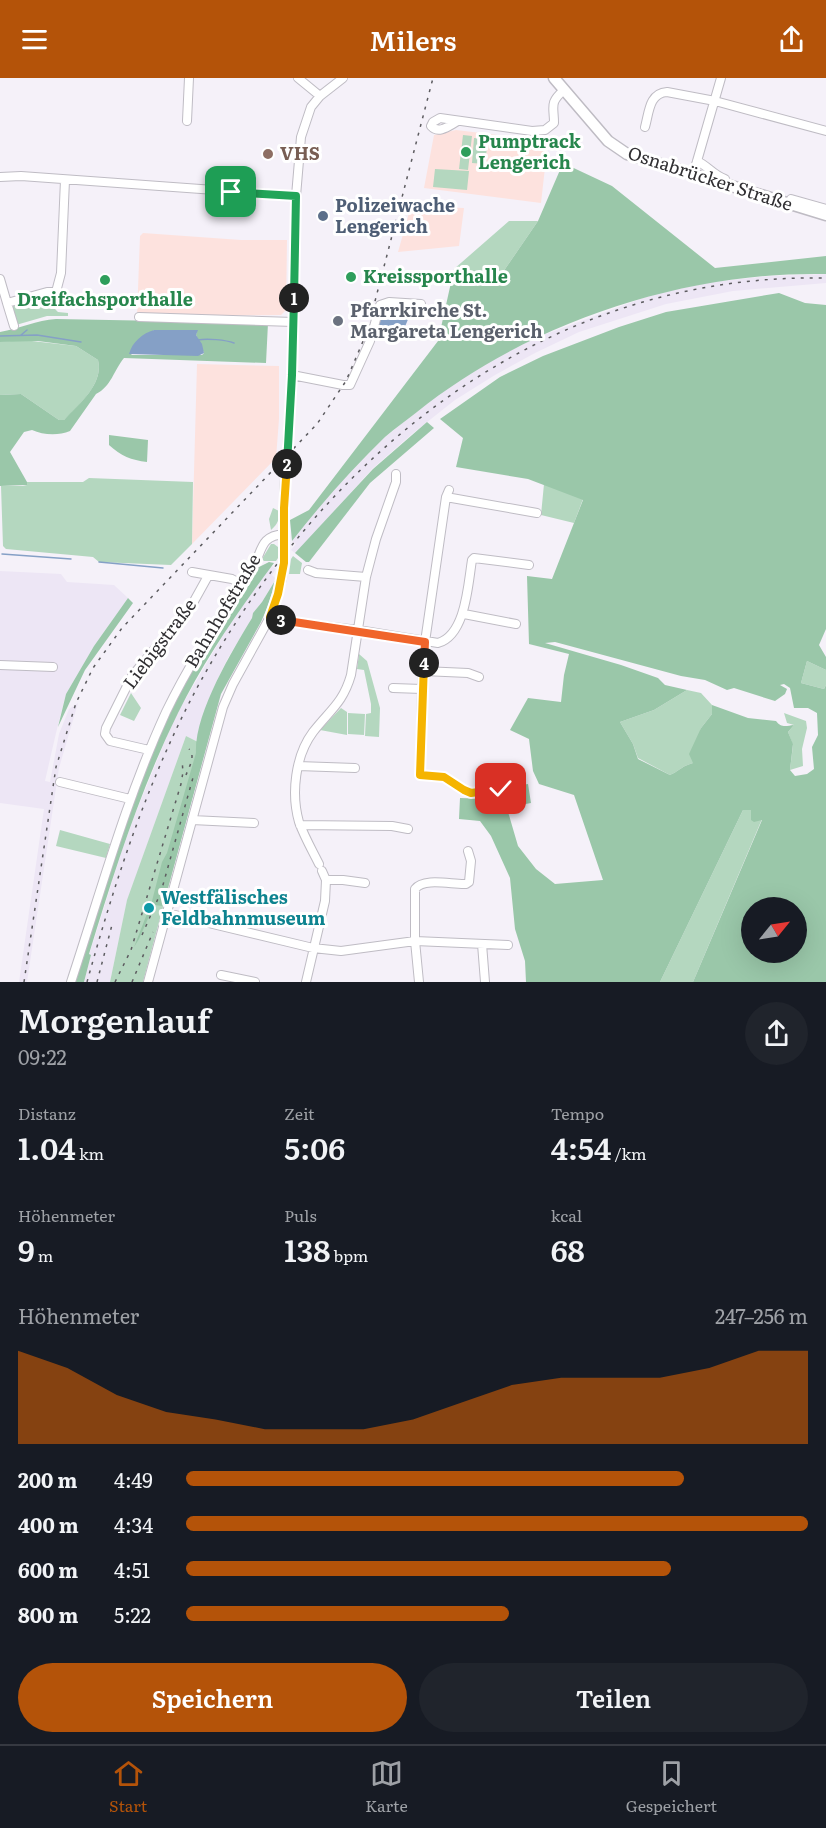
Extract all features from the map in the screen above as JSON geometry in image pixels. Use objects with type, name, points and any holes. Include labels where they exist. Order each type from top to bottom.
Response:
[{"type":"main road","name":"Osnabrücker Straße","points":[[554,78],[597,130],[618,149],[641,159],[826,215]]},
{"type":"street","points":[[188,122],[189,78]]},
{"type":"street","points":[[298,78],[320,96]]},
{"type":"street","points":[[148,982],[223,707],[270,617],[282,579],[284,493],[294,322],[296,196],[302,131],[311,108],[320,96],[343,78]]},
{"type":"street","points":[[693,175],[721,78]]},
{"type":"street","points":[[458,121],[545,130],[554,123],[552,106],[554,100],[564,90]]},
{"type":"street","points":[[645,127],[653,99],[660,93],[715,101],[826,131]]},
{"type":"street","name":"Osnabrücker Straße","points":[[697,161],[718,177],[826,209]]},
{"type":"street","points":[[0,177],[21,176],[296,196]]},
{"type":"street","points":[[7,303],[47,292],[56,292],[61,273],[65,180]]},
{"type":"street","points":[[0,279],[14,326]]},
{"type":"street","points":[[292,375],[343,386],[350,385],[370,341],[380,305],[389,302],[421,304]]},
{"type":"street","points":[[139,317],[294,322]]},
{"type":"street","points":[[306,982],[325,901],[326,880],[300,825],[296,802],[298,766],[306,742],[340,703],[347,689],[366,577],[376,539],[396,482],[396,474]]},
{"type":"street","points":[[516,784],[501,789],[471,793],[444,777],[420,775],[425,642],[448,494],[537,513]]},
{"type":"street","name":"Bahnhofstraße","points":[[71,982],[130,799],[149,750],[188,669],[227,604],[255,564],[266,539],[270,536],[284,534]]},
{"type":"street","points":[[270,617],[425,642],[443,641],[464,614],[474,558],[529,565]]},
{"type":"street","points":[[308,570],[316,573],[366,577]]},
{"type":"street","name":"Liebigstraße","points":[[192,572],[232,579],[241,584]]},
{"type":"street","name":"Liebigstraße","points":[[149,750],[110,741],[105,734],[106,728],[132,676],[193,603],[208,576]]},
{"type":"street","points":[[464,614],[516,624]]},
{"type":"street","points":[[0,665],[53,668]]},
{"type":"street","points":[[423,671],[468,673],[479,677]]},
{"type":"street","points":[[393,688],[422,689]]},
{"type":"street","points":[[298,766],[355,768]]},
{"type":"street","points":[[60,782],[130,799]]},
{"type":"street","points":[[192,820],[254,823]]},
{"type":"street","points":[[300,825],[392,826],[408,829]]},
{"type":"street","points":[[419,982],[415,941],[415,889],[417,886],[437,882],[466,884],[469,882],[471,861],[468,851]]},
{"type":"street","points":[[326,880],[365,883]]},
{"type":"street","points":[[167,913],[313,948],[341,951],[415,941],[508,945]]},
{"type":"street","points":[[482,944],[485,982]]},
{"type":"street","points":[[221,975],[230,979],[255,982]]},
{"type":"shaded area","points":[[456,130],[548,141],[541,203],[424,188],[434,135]]},
{"type":"shaded area","points":[[411,206],[464,208],[459,246],[398,252]]},
{"type":"shaded area","points":[[143,233],[241,240],[287,240],[286,310],[281,315],[137,316],[140,236]]},
{"type":"shaded area","points":[[826,274],[826,283],[733,291],[666,304],[579,332],[535,353],[455,400],[412,434],[372,469],[300,549],[295,553],[291,550],[296,544],[292,541],[296,533],[334,489],[385,437],[443,391],[491,360],[538,337],[654,294],[712,282],[770,276]]},
{"type":"shaded area","points":[[197,364],[279,366],[279,419],[276,458],[192,544]]},
{"type":"shaded area","points":[[272,566],[276,569],[272,575],[276,579],[253,613],[228,658],[215,685],[196,741],[186,736],[127,901],[110,982],[84,982],[91,955],[89,955],[122,850],[167,736],[179,710],[228,627]]},
{"type":"shaded area","points":[[0,571],[61,574],[67,582],[114,585],[128,598],[94,646],[66,694],[45,781],[50,782],[59,734],[69,709],[78,703],[59,768],[27,982],[19,982],[44,809],[0,803]]},
{"type":"green space","name":"Pumptrack Lengerich","points":[[463,135],[472,136],[468,170],[459,169]]},
{"type":"green space","points":[[474,138],[488,139],[485,164],[472,163]]},
{"type":"green space","points":[[563,163],[612,186],[715,268],[826,256],[826,274],[772,275],[718,282],[663,293],[610,308],[558,328],[508,352],[461,380],[385,437],[360,462],[292,541],[290,520],[309,510],[438,341],[454,269],[501,275],[538,221]]},
{"type":"green space","points":[[435,169],[469,171],[467,190],[433,187]]},
{"type":"green space","points":[[509,221],[538,221],[501,275],[454,269]]},
{"type":"green space","points":[[779,293],[805,303],[826,305],[826,629],[819,645],[826,657],[826,670],[807,661],[801,683],[824,689],[826,685],[826,982],[693,982],[762,820],[754,822],[751,820],[751,810],[743,810],[660,982],[526,982],[525,961],[515,929],[510,878],[491,836],[480,821],[459,819],[460,798],[490,797],[528,784],[531,803],[506,805],[518,846],[536,869],[555,884],[603,880],[574,795],[539,784],[533,771],[529,739],[510,730],[528,698],[561,702],[569,654],[529,644],[527,576],[552,579],[583,500],[528,479],[456,467],[463,438],[440,419],[500,377],[543,356],[666,312]],"holes":[[[555,642],[681,676],[705,680],[727,690],[734,688],[775,701],[785,694],[787,689],[780,685],[784,684],[790,688],[794,708],[808,708],[817,713],[818,735],[812,747],[814,769],[807,774],[795,776],[790,770],[793,744],[788,732],[794,725],[784,726],[776,721],[748,718],[712,705],[712,714],[701,728],[689,754],[693,763],[670,775],[638,759],[633,744],[620,722],[654,710],[687,690],[665,685],[658,678],[621,665],[545,643]]]},
{"type":"green space","points":[[54,294],[55,309],[58,312],[68,313],[68,316],[47,316],[16,325],[10,306],[12,303]]},
{"type":"green space","points":[[49,320],[268,323],[266,363],[124,358],[109,383],[96,394],[70,431],[56,434],[32,430],[24,432],[10,452],[27,485],[0,486],[0,395],[21,394],[59,420],[64,420],[89,393],[97,377],[98,360],[76,346],[38,341],[0,342],[0,332]],"holes":[[[154,330],[197,330],[196,335],[204,353],[202,355],[131,355]]]},
{"type":"green space","points":[[23,340],[76,346],[98,360],[99,369],[94,385],[64,420],[59,420],[21,394],[0,395],[0,342]]},
{"type":"green space","points":[[427,422],[434,428],[370,483],[309,562],[295,553],[373,469]]},
{"type":"green space","points":[[109,435],[148,440],[147,462],[122,455],[109,445]]},
{"type":"green space","points":[[89,478],[193,482],[192,544],[171,565],[99,562],[93,557],[6,549],[3,546],[1,486],[23,486],[27,485],[27,482],[83,482]]},
{"type":"green space","points":[[544,484],[583,499],[574,523],[541,515]]},
{"type":"green space","points":[[273,508],[279,511],[279,517],[277,524],[271,530],[269,519]]},
{"type":"green space","points":[[271,544],[278,547],[278,558],[276,561],[264,561],[262,559]]},
{"type":"green space","points":[[293,556],[302,563],[300,574],[289,574]]},
{"type":"green space","points":[[269,562],[274,563],[211,655],[188,693],[164,742],[118,862],[89,954],[91,955],[84,982],[75,982],[110,869],[152,751],[177,697],[224,614],[247,588],[259,567]]},
{"type":"green space","points":[[276,579],[261,622],[221,694],[163,906],[154,905],[134,947],[167,853],[196,753],[201,720],[225,665],[253,613]]},
{"type":"green space","points":[[128,598],[133,603],[85,670],[58,727],[66,694],[94,646]]},
{"type":"green space","points":[[359,654],[367,661],[380,708],[379,737],[365,736],[366,714],[371,713],[371,704],[364,670],[357,669]]},
{"type":"green space","points":[[807,661],[826,670],[824,689],[801,683]]},
{"type":"green space","points":[[687,690],[701,693],[712,705],[712,714],[701,728],[693,763],[670,775],[638,758],[620,722],[654,710]]},
{"type":"green space","points":[[131,693],[141,708],[134,721],[120,715]]},
{"type":"green space","points":[[341,708],[347,712],[347,735],[320,730]]},
{"type":"green space","points":[[348,713],[365,714],[364,735],[348,734]]},
{"type":"green space","points":[[784,713],[806,721],[807,728],[802,749],[803,766],[790,770],[793,745],[788,732],[794,725],[787,723]]},
{"type":"green space","points":[[186,736],[206,746],[143,982],[110,982],[127,900]]},
{"type":"green space","points":[[743,810],[751,810],[762,819],[693,982],[660,982]]},
{"type":"green space","points":[[60,830],[110,844],[106,858],[56,846]]},
{"type":"water","points":[[383,310],[408,315],[404,329],[397,332],[377,331]]},
{"type":"water","points":[[154,330],[198,330],[196,335],[202,344],[204,353],[198,356],[129,354],[138,339]]},
{"type":"waterway","points":[[21,335],[27,330]]},
{"type":"waterway","points":[[0,336],[37,335],[81,342]]},
{"type":"waterway","points":[[198,340],[234,343]]},
{"type":"waterway","points":[[2,554],[71,559]]},
{"type":"waterway","points":[[99,562],[163,568]]},
{"type":"railway","points":[[24,982],[56,767],[76,703],[93,668],[122,628],[317,424],[346,381],[367,332],[433,78]]},
{"type":"railway","points":[[87,982],[134,831],[164,757],[198,686],[251,601],[311,522],[380,452],[456,392],[539,343],[628,306],[724,284],[826,278]]},
{"type":"railway","points":[[186,775],[192,758],[189,749]]},
{"type":"railway","points":[[115,982],[131,950],[181,784],[182,760]]},
{"type":"railway","points":[[142,935],[161,892],[194,774]]},
{"type":"railway","points":[[97,982],[113,921]]},
{"type":"railway","points":[[132,982],[153,932]]},
{"type":"place","name":"Pumptrack Lengerich","points":[[466,152]]},
{"type":"place","name":"VHS","points":[[268,154]]},
{"type":"place","name":"Polizeiwache Lengerich","points":[[323,216]]},
{"type":"place","name":"Kreissporthalle","points":[[351,277]]},
{"type":"place","name":"Dreifachsporthalle","points":[[105,280]]},
{"type":"place","name":"Pfarrkirche St. Margareta Lengerich","points":[[338,321]]},
{"type":"place","name":"Westfälisches Feldbahnmuseum","points":[[149,908]]},
{"type":"route","points":[[231,192],[296,196],[292,375],[284,493],[284,563],[282,579],[270,617],[425,642],[420,775],[444,777],[471,793],[501,789]]}]
